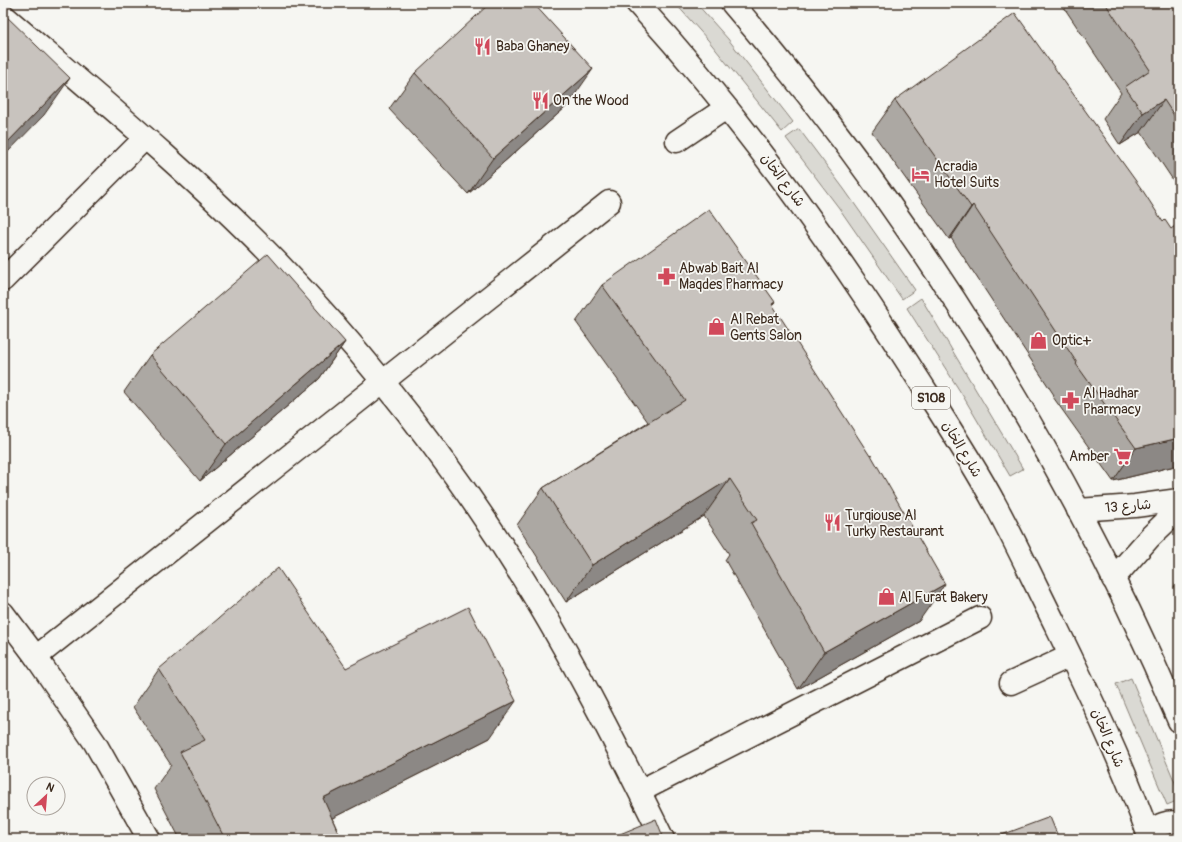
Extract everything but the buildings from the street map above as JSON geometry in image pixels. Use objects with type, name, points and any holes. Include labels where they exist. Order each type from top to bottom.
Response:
[{"type":"street","name":"شارع الخان","points":[[637,3],[698,73],[751,138],[827,240],[948,425],[1006,524],[1092,700],[1149,836]]},
{"type":"street","points":[[732,3],[804,90],[854,155],[956,302],[1003,378],[1078,510],[1113,579],[1179,721]]},
{"type":"street","points":[[3,15],[212,198],[277,262],[338,329],[383,382],[445,461],[490,526],[532,593],[572,662],[640,791],[663,839]]},
{"type":"street","points":[[677,141],[726,108]]},
{"type":"street","points":[[3,280],[145,138]]},
{"type":"street","points":[[36,658],[609,202]]},
{"type":"street","name":"شارع 13","points":[[1078,510],[1179,500]]},
{"type":"street","name":"شارع 13","points":[[1113,579],[1150,537],[1179,509]]},
{"type":"street","points":[[3,614],[36,658],[95,743],[149,839]]},
{"type":"street","points":[[640,791],[980,618]]},
{"type":"street","points":[[1010,683],[1070,656]]},
{"type":"street","points":[[1149,836],[1163,824],[1172,822],[1179,823]]},
{"type":"shaded area","points":[[675,3],[696,3],[728,39],[793,122],[782,132],[708,40]]},
{"type":"shaded area","points":[[799,129],[844,189],[915,290],[902,299],[839,208],[786,138]]},
{"type":"shaded area","points":[[921,298],[1023,469],[1010,476],[963,396],[907,308]]},
{"type":"shaded area","points":[[1131,678],[1179,792],[1179,800],[1167,805],[1116,684]]},
{"type":"place","name":"Baba Ghaney","points":[[483,46]]},
{"type":"place","name":"On the Wood","points":[[540,100]]},
{"type":"place","name":"Acradia Hotel Suits","points":[[921,174]]},
{"type":"place","name":"Abwab Bait Al Maqdes Pharmacy","points":[[666,276]]},
{"type":"place","name":"Al Rebat Gents Salon","points":[[717,327]]},
{"type":"place","name":"Optic+","points":[[1039,340]]},
{"type":"place","name":"Al Hadhar Pharmacy","points":[[1070,401]]},
{"type":"place","name":"Amber","points":[[1122,456]]},
{"type":"place","name":"Turqiouse Al Turky Restaurant","points":[[832,523]]},
{"type":"place","name":"Al Furat Bakery","points":[[886,597]]}]
